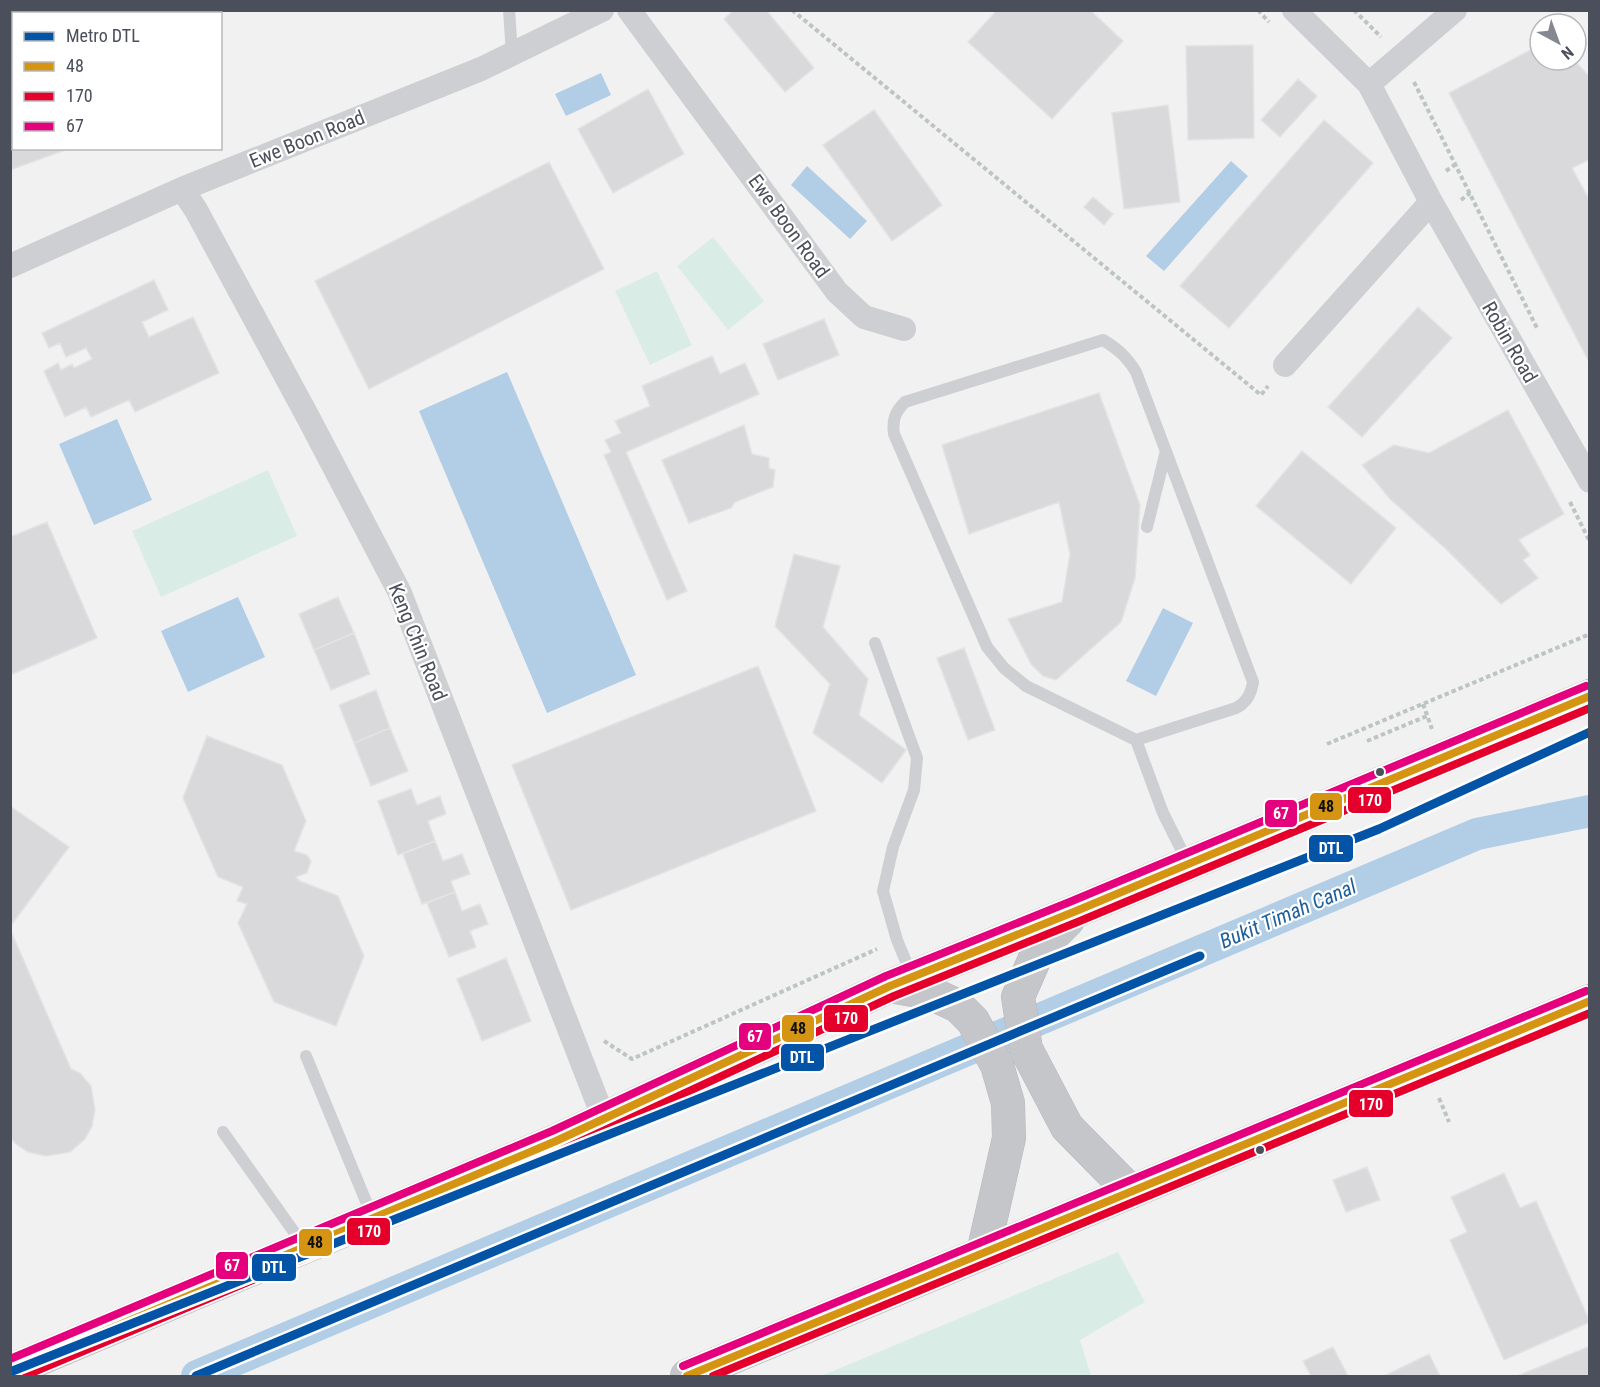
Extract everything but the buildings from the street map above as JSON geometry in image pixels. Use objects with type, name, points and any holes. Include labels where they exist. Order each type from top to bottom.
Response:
[{"type":"highway","points":[[10,1371],[556,1141],[901,981],[1076,911],[1590,696]]},
{"type":"highway","points":[[1076,911],[1039,949],[1017,998],[1026,1049],[1066,1126],[1131,1192]]},
{"type":"highway","points":[[901,981],[958,1006],[973,1021],[997,1065],[1008,1103],[1009,1138],[983,1253]]},
{"type":"highway","points":[[693,1375],[1590,1001]]},
{"type":"street","name":"Ewe Boon Road","points":[[10,266],[182,189],[481,69],[602,10]]},
{"type":"street","name":"Ewe Boon Road","points":[[629,10],[837,292],[864,317],[904,329]]},
{"type":"street","name":"Robin Road","points":[[1294,10],[1369,84],[1431,202],[1590,482]]},
{"type":"street","points":[[1369,84],[1455,10]]},
{"type":"street","name":"Keng Chin Road","points":[[182,189],[196,210],[309,419],[400,593],[604,1119]]},
{"type":"street","points":[[1285,365],[1431,202]]},
{"type":"lane","points":[[509,10],[512,54]]},
{"type":"lane","points":[[1136,740],[1236,708],[1249,697],[1253,682],[1136,372],[1128,359],[1117,348],[1103,340],[905,402],[894,417],[894,434],[987,647],[1004,668],[1026,686],[1136,740],[1163,813],[1189,864]]},
{"type":"lane","points":[[1147,527],[1166,452]]},
{"type":"lane","points":[[875,643],[917,758],[914,790],[893,847],[883,891],[897,940],[901,981]]},
{"type":"lane","points":[[306,1056],[373,1218]]},
{"type":"lane","points":[[223,1132],[304,1247]]},
{"type":"path","points":[[792,10],[1261,395],[1285,365]]},
{"type":"path","points":[[1354,10],[1400,57],[1543,338]]},
{"type":"path","points":[[1327,744],[1590,634]]},
{"type":"path","points":[[1366,741],[1427,716]]},
{"type":"path","points":[[599,1038],[632,1059],[897,940]]},
{"type":"shaded area","points":[[713,237],[764,301],[728,330],[677,266]]},
{"type":"shaded area","points":[[657,271],[692,345],[650,365],[615,291]]},
{"type":"shaded area","points":[[268,470],[297,536],[161,597],[132,531]]},
{"type":"shaded area","points":[[1118,1252],[1145,1302],[1080,1340],[1091,1376],[821,1376]]},
{"type":"water","points":[[601,73],[611,95],[566,116],[555,94]]},
{"type":"water","points":[[1231,161],[1248,176],[1164,271],[1146,256]]},
{"type":"water","points":[[807,166],[867,221],[850,239],[791,185]]},
{"type":"water","points":[[507,372],[636,675],[547,713],[419,411]]},
{"type":"water","points":[[117,419],[152,500],[94,525],[59,444]]},
{"type":"water","points":[[238,597],[265,657],[188,692],[161,631]]},
{"type":"water","points":[[1163,608],[1193,623],[1156,696],[1126,681]]},
{"type":"waterway","name":"Bukit Timah Canal","points":[[197,1376],[1477,834],[1590,811]]},
{"type":"metro line","name":"DTL","points":[[10,1372],[1379,829],[1590,732]]},
{"type":"metro line","name":"DTL","points":[[196,1376],[1200,956]]},
{"type":"transit line","name":"67","points":[[10,1359],[552,1131],[886,976],[1072,901],[1586,686]]},
{"type":"transit line","name":"48","points":[[10,1371],[556,1141],[890,986],[1076,911],[1590,696]]},
{"type":"transit line","name":"170","points":[[24,1376],[560,1151],[894,996],[1080,921],[1590,708]]},
{"type":"transit line","name":"67","points":[[683,1366],[1586,991]]},
{"type":"transit line","name":"48","points":[[687,1376],[1590,1001]]},
{"type":"transit line","name":"170","points":[[713,1376],[1590,1013]]}]
